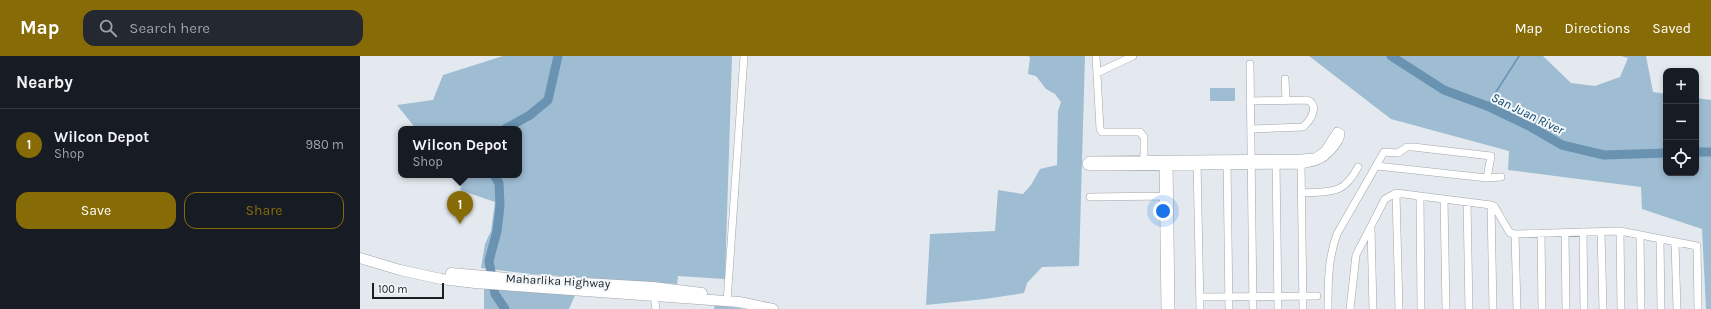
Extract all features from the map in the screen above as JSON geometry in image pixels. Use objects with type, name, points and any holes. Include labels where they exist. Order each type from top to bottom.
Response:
[{"type":"highway","name":"Maharlika Highway","points":[[360,258],[400,270],[441,279],[653,287],[773,309]]},
{"type":"highway","name":"Maharlika Highway","points":[[515,282],[654,295],[728,300]]},
{"type":"street","points":[[728,300],[744,56]]},
{"type":"street","points":[[1096,56],[1100,129],[1102,132],[1140,132],[1144,137],[1144,163]]},
{"type":"street","points":[[1097,73],[1133,56]]},
{"type":"street","points":[[1250,64],[1253,309]]},
{"type":"street","points":[[1285,79],[1286,100]]},
{"type":"street","points":[[1250,101],[1307,100],[1312,102],[1314,105],[1314,109],[1305,125],[1298,128],[1251,129]]},
{"type":"street","points":[[1144,163],[1090,160],[1086,163],[1087,166],[1090,167],[1166,162],[1197,162],[1227,162],[1251,162],[1276,162],[1301,162],[1317,162],[1328,155],[1341,138],[1339,131],[1335,133],[1324,151],[1301,162]]},
{"type":"street","points":[[1328,309],[1328,272],[1333,245],[1337,234],[1384,152],[1398,153],[1407,147],[1413,147],[1491,156],[1487,178]]},
{"type":"street","points":[[1165,309],[1166,162]]},
{"type":"street","points":[[1197,162],[1200,309]]},
{"type":"street","points":[[1227,162],[1229,309]]},
{"type":"street","points":[[1276,162],[1278,309]]},
{"type":"street","points":[[1301,162],[1303,309]]},
{"type":"street","points":[[1377,166],[1487,178],[1501,177]]},
{"type":"street","points":[[1301,193],[1334,191],[1346,185],[1352,179],[1358,167]]},
{"type":"street","points":[[1396,193],[1399,309]]},
{"type":"street","points":[[1350,309],[1356,255],[1385,199],[1396,193],[1491,204],[1494,206],[1510,233],[1515,234],[1620,231],[1697,246],[1698,309]]},
{"type":"street","points":[[1090,197],[1166,196]]},
{"type":"street","points":[[1166,196],[1171,309]]},
{"type":"street","points":[[1420,196],[1421,309]]},
{"type":"street","points":[[1444,199],[1446,309]]},
{"type":"street","points":[[1467,202],[1469,309]]},
{"type":"street","points":[[1491,204],[1493,309]]},
{"type":"street","points":[[1371,226],[1373,309]]},
{"type":"street","points":[[1620,231],[1621,309]]},
{"type":"street","points":[[1583,232],[1584,309]]},
{"type":"street","points":[[1601,232],[1603,309]]},
{"type":"street","points":[[1565,233],[1566,309]]},
{"type":"street","points":[[1515,234],[1517,309]]},
{"type":"street","points":[[1541,234],[1542,309]]},
{"type":"street","points":[[1640,235],[1641,309]]},
{"type":"street","points":[[1660,239],[1661,309]]},
{"type":"street","points":[[1675,242],[1677,309]]},
{"type":"street","points":[[654,295],[656,309]]},
{"type":"street","points":[[1200,297],[1317,296]]},
{"type":"shaded area","points":[[503,56],[732,56],[725,279],[678,276],[677,284],[531,274],[481,268],[485,244],[491,231],[495,202],[460,190],[463,178],[522,178],[522,126],[413,126],[397,105],[433,100],[443,75]]},
{"type":"shaded area","points":[[1028,56],[1085,56],[1079,266],[1042,267],[1027,283],[1024,293],[985,299],[926,305],[930,234],[995,231],[998,190],[1023,194],[1031,185],[1040,169],[1057,165],[1058,111],[1061,102],[1055,94],[1046,89],[1036,76],[1028,74],[1030,57]]},
{"type":"shaded area","points":[[1309,56],[1543,56],[1571,83],[1595,86],[1620,77],[1628,58],[1621,56],[1646,56],[1653,92],[1663,94],[1663,176],[1699,176],[1699,98],[1711,100],[1711,309],[1706,309],[1702,229],[1642,209],[1641,187],[1508,170],[1509,151],[1391,119]]},
{"type":"shaded area","points":[[1210,88],[1235,88],[1235,101],[1210,101]]},
{"type":"shaded area","points":[[484,287],[531,292],[576,293],[569,309],[484,309]]},
{"type":"shaded area","points":[[715,304],[744,309],[714,309]]},
{"type":"waterway","points":[[510,126],[530,115],[548,100],[558,56]]},
{"type":"waterway","name":"San Juan River","points":[[1391,56],[1444,90],[1487,106],[1531,127],[1562,145],[1604,155],[1663,153]]},
{"type":"waterway","points":[[1487,106],[1519,56]]},
{"type":"waterway","name":"San Juan River","points":[[1699,152],[1711,152]]},
{"type":"waterway","points":[[496,178],[499,183],[500,206],[497,231],[489,261],[495,294],[505,309]]},
{"type":"place","name":"Wilcon Depot","points":[[460,224]]}]
